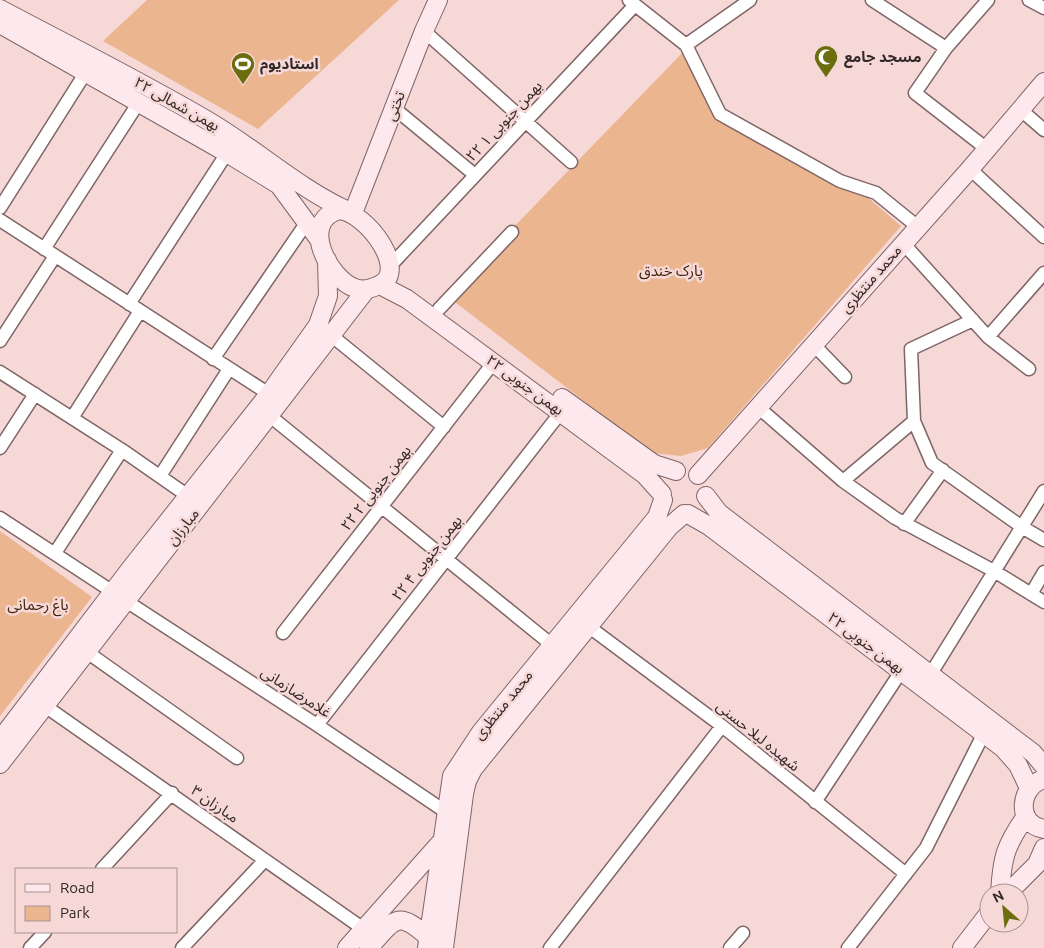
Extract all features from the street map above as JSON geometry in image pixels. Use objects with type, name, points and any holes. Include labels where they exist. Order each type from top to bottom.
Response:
[{"type":"street","name":"تختی","points":[[350,212],[438,0]]},
{"type":"street","points":[[686,45],[750,0]]},
{"type":"street","points":[[872,0],[946,48]]},
{"type":"street","points":[[987,149],[915,93],[946,48],[988,0]]},
{"type":"street","points":[[1029,0],[1044,8]]},
{"type":"street","points":[[632,3],[686,45],[720,114],[840,181],[876,193],[918,227]]},
{"type":"street","name":"۲۲ بهمن جنوبی ۱","points":[[381,279],[632,3]]},
{"type":"street","name":"۲۲ بهمن شمالی","points":[[0,9],[210,122],[252,148],[321,199],[350,212]]},
{"type":"street","name":"۲۲ بهمن شمالی","points":[[0,24],[139,102],[279,185],[318,238]]},
{"type":"street","points":[[424,31],[527,120],[571,162]]},
{"type":"street","points":[[0,208],[86,72]]},
{"type":"street","name":"محمد منتظری","points":[[698,475],[970,169],[1044,82]]},
{"type":"street","points":[[0,341],[90,178],[139,102]]},
{"type":"street","points":[[394,108],[475,175]]},
{"type":"street","points":[[1021,110],[1044,130]]},
{"type":"street","points":[[129,304],[227,153]]},
{"type":"street","points":[[970,169],[1044,237]]},
{"type":"street","points":[[338,210],[350,212],[367,223],[377,236],[381,279],[356,289],[342,281],[327,260],[318,238],[318,230],[325,216],[338,210]]},
{"type":"street","points":[[0,220],[269,394]]},
{"type":"street","points":[[214,358],[307,222]]},
{"type":"street","points":[[439,309],[512,232]]},
{"type":"street","points":[[903,243],[988,337],[1029,369]]},
{"type":"street","name":"مبارزان","points":[[0,764],[87,652],[119,597],[188,496],[269,394],[318,325],[328,296],[327,260]]},
{"type":"street","points":[[988,337],[1044,273]]},
{"type":"street","name":"۲۲ بهمن جنوبی","points":[[381,279],[439,309],[654,464],[676,472]]},
{"type":"street","name":"۲۲ بهمن جنوبی","points":[[381,279],[645,475],[663,497]]},
{"type":"street","name":"مبارزان","points":[[0,740],[270,416],[332,336],[381,279]]},
{"type":"street","points":[[72,418],[140,311]]},
{"type":"street","points":[[973,320],[912,349],[914,421],[932,463],[1022,527],[1044,540]]},
{"type":"street","points":[[332,336],[444,427]]},
{"type":"street","points":[[814,345],[845,377]]},
{"type":"street","name":"۲۲ بهمن جنوبی ۲","points":[[282,633],[494,362]]},
{"type":"street","points":[[160,476],[229,368]]},
{"type":"street","points":[[0,372],[122,450],[188,496]]},
{"type":"street","points":[[0,448],[35,394]]},
{"type":"street","points":[[759,408],[843,481],[904,524],[994,571],[1044,602]]},
{"type":"street","name":"۲۲ بهمن جنوبی ۴","points":[[317,725],[561,412]]},
{"type":"street","points":[[270,416],[552,645]]},
{"type":"street","points":[[843,481],[914,421]]},
{"type":"street","points":[[54,553],[122,450]]},
{"type":"street","points":[[688,470],[698,475],[705,484],[706,496],[701,506],[686,514],[670,509],[663,497],[667,478],[676,472],[688,470]]},
{"type":"street","points":[[904,524],[943,470]]},
{"type":"street","points":[[930,674],[1044,491]]},
{"type":"street","name":"۲۲ بهمن جنوبی","points":[[706,496],[719,513],[902,670],[1004,748],[1018,765],[1028,788]]},
{"type":"street","name":"محمد منتظری","points":[[428,943],[452,776],[460,761],[657,517],[663,497]]},
{"type":"street","name":"محمد منتظری","points":[[444,948],[467,781],[493,742],[669,526],[686,514]]},
{"type":"street","name":"۲۲ بهمن جنوبی","points":[[686,514],[709,526],[930,674],[1033,753],[1044,766]]},
{"type":"street","name":"غلامرضازمانی","points":[[0,518],[317,725],[446,812]]},
{"type":"street","points":[[1031,594],[1044,572]]},
{"type":"street","name":"شهیده لیلا حسنی","points":[[588,626],[722,726],[906,874]]},
{"type":"street","points":[[87,652],[237,758]]},
{"type":"street","points":[[815,802],[902,670]]},
{"type":"street","name":"مبارزان ۳","points":[[45,706],[172,793],[365,930]]},
{"type":"street","points":[[550,948],[722,726]]},
{"type":"street","points":[[848,948],[926,848],[984,733]]},
{"type":"street","points":[[1044,779],[1036,781],[1028,788],[1024,797],[1023,807],[1026,816],[1032,824],[1044,830]]},
{"type":"street","points":[[103,868],[172,793]]},
{"type":"street","points":[[1001,883],[1002,858],[1011,838],[1026,816]]},
{"type":"street","points":[[347,948],[365,930],[442,841]]},
{"type":"street","points":[[1018,883],[1038,864],[1044,848]]},
{"type":"street","points":[[182,948],[265,860]]},
{"type":"street","points":[[369,948],[387,927],[396,920],[405,919],[413,924],[428,943]]},
{"type":"street","points":[[962,948],[979,927]]},
{"type":"street","points":[[30,948],[44,933]]},
{"type":"street","points":[[730,948],[743,933]]},
{"type":"green space","name":"استادیوم","points":[[147,0],[399,0],[258,129],[103,41]]},
{"type":"green space","name":"پارک خندق","points":[[686,49],[717,119],[865,195],[901,226],[708,448],[681,456],[652,453],[447,296]]},
{"type":"green space","name":"باغ رحمانی","points":[[0,531],[92,597],[0,716]]},
{"type":"place","name":"مسجد جامع","points":[[826,78]]},
{"type":"place","name":"استادیوم","points":[[243,85]]}]
